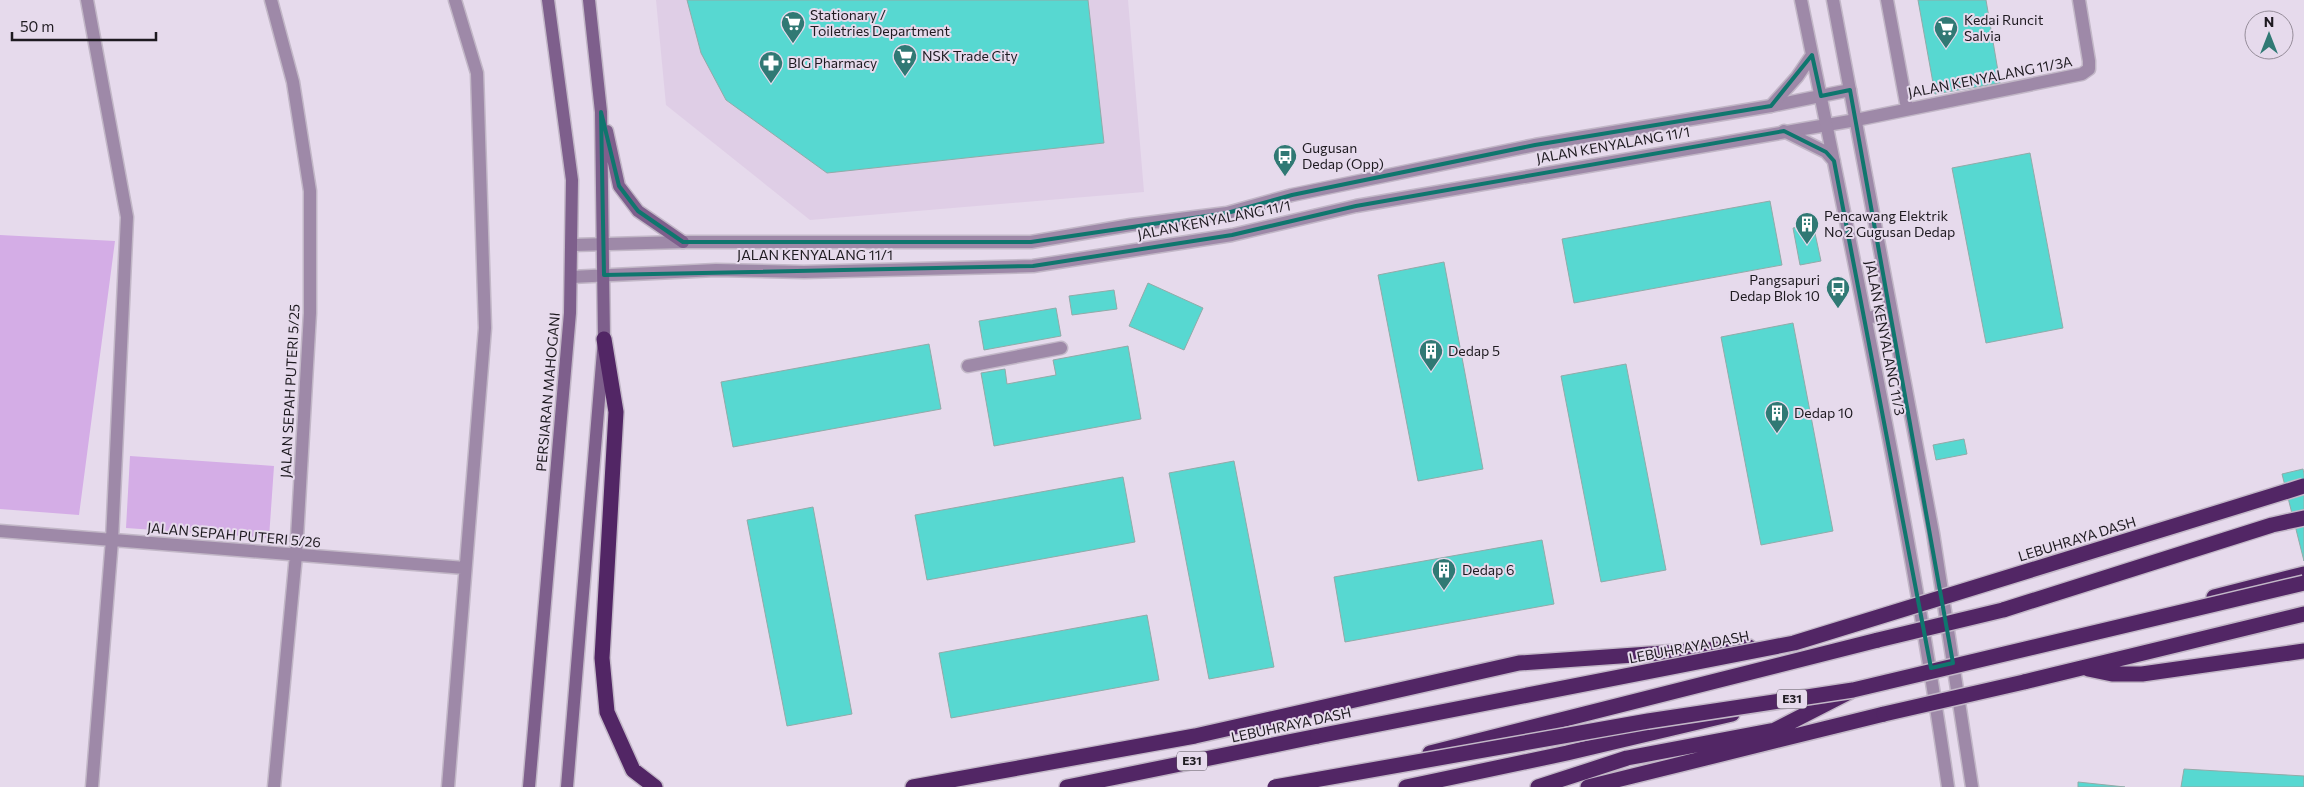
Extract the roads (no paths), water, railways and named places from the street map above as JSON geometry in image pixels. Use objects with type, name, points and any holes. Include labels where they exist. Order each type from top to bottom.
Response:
[{"type":"highway","points":[[604,339],[616,412],[602,658],[607,712],[633,770],[656,787]]},
{"type":"highway","name":"LEBUHRAYA DASH","points":[[1067,787],[1444,710],[1794,643],[2304,486]]},
{"type":"highway","points":[[1311,787],[1336,777],[2004,610],[2272,525],[2304,518]]},
{"type":"highway","points":[[1406,787],[1567,753],[1875,680],[2012,650],[2304,574]]},
{"type":"highway","name":"E31","points":[[1275,787],[1648,721],[1853,690],[2304,583]]},
{"type":"highway","points":[[1588,787],[2304,614]]},
{"type":"highway","points":[[914,787],[1195,736],[1519,663],[1794,643]]},
{"type":"highway","points":[[2083,668],[2112,674],[2142,674],[2304,651]]},
{"type":"highway","points":[[1538,787],[1627,758],[1776,730],[1853,690]]},
{"type":"main road","name":"PERSIARAN MAHOGANI","points":[[529,787],[569,333],[573,245],[572,180],[548,0]]},
{"type":"main road","points":[[567,787],[604,339],[601,112],[589,0]]},
{"type":"main road","points":[[601,112],[619,186],[638,211],[683,242]]},
{"type":"street","points":[[87,0],[127,217],[112,540],[92,787]]},
{"type":"street","name":"JALAN SEPAH PUTERI 5/25","points":[[272,0],[293,82],[310,191],[310,313],[296,555],[274,787]]},
{"type":"street","points":[[448,787],[486,328],[478,73],[455,0]]},
{"type":"street","name":"JALAN KENYALANG 11/3","points":[[1801,0],[1866,318],[1933,684],[1948,787]]},
{"type":"street","name":"JALAN KENYALANG 11/3","points":[[1833,0],[1933,533],[1972,787]]},
{"type":"street","points":[[1887,0],[1907,108]]},
{"type":"street","name":"JALAN KENYALANG 11/3A","points":[[1856,120],[1907,108],[2082,74],[2089,70],[2079,0]]},
{"type":"street","points":[[1771,106],[1797,77],[1812,55]]},
{"type":"street","name":"JALAN KENYALANG 11/1","points":[[573,245],[683,242],[1031,242],[1111,228],[1228,213],[1292,195],[1535,145],[1771,106],[1850,90]]},
{"type":"street","name":"JALAN KENYALANG 11/1","points":[[571,277],[716,270],[804,272],[1034,266],[1232,235],[1356,206],[1856,120]]},
{"type":"street","points":[[1784,131],[1826,152],[1834,161]]},
{"type":"street","points":[[1866,318],[1891,312]]},
{"type":"street","points":[[968,366],[1061,348]]},
{"type":"street","name":"JALAN SEPAH PUTERI 5/26","points":[[0,531],[465,568]]},
{"type":"place","name":"Stationary / Toiletries Department","points":[[793,44]]},
{"type":"place","name":"Kedai Runcit Salvia","points":[[1946,49]]},
{"type":"place","name":"NSK Trade City","points":[[905,77]]},
{"type":"place","name":"BIG Pharmacy","points":[[771,84]]},
{"type":"place","name":"Gugusan Dedap (Opp)","points":[[1285,177]]},
{"type":"place","name":"Pencawang Elektrik No 2 Gugusan Dedap","points":[[1807,245]]},
{"type":"place","name":"Pangsapuri Dedap Blok 10","points":[[1838,309]]},
{"type":"place","name":"Dedap 5","points":[[1431,372]]},
{"type":"place","name":"Dedap 10","points":[[1777,434]]},
{"type":"place","name":"Dedap 6","points":[[1444,591]]}]
